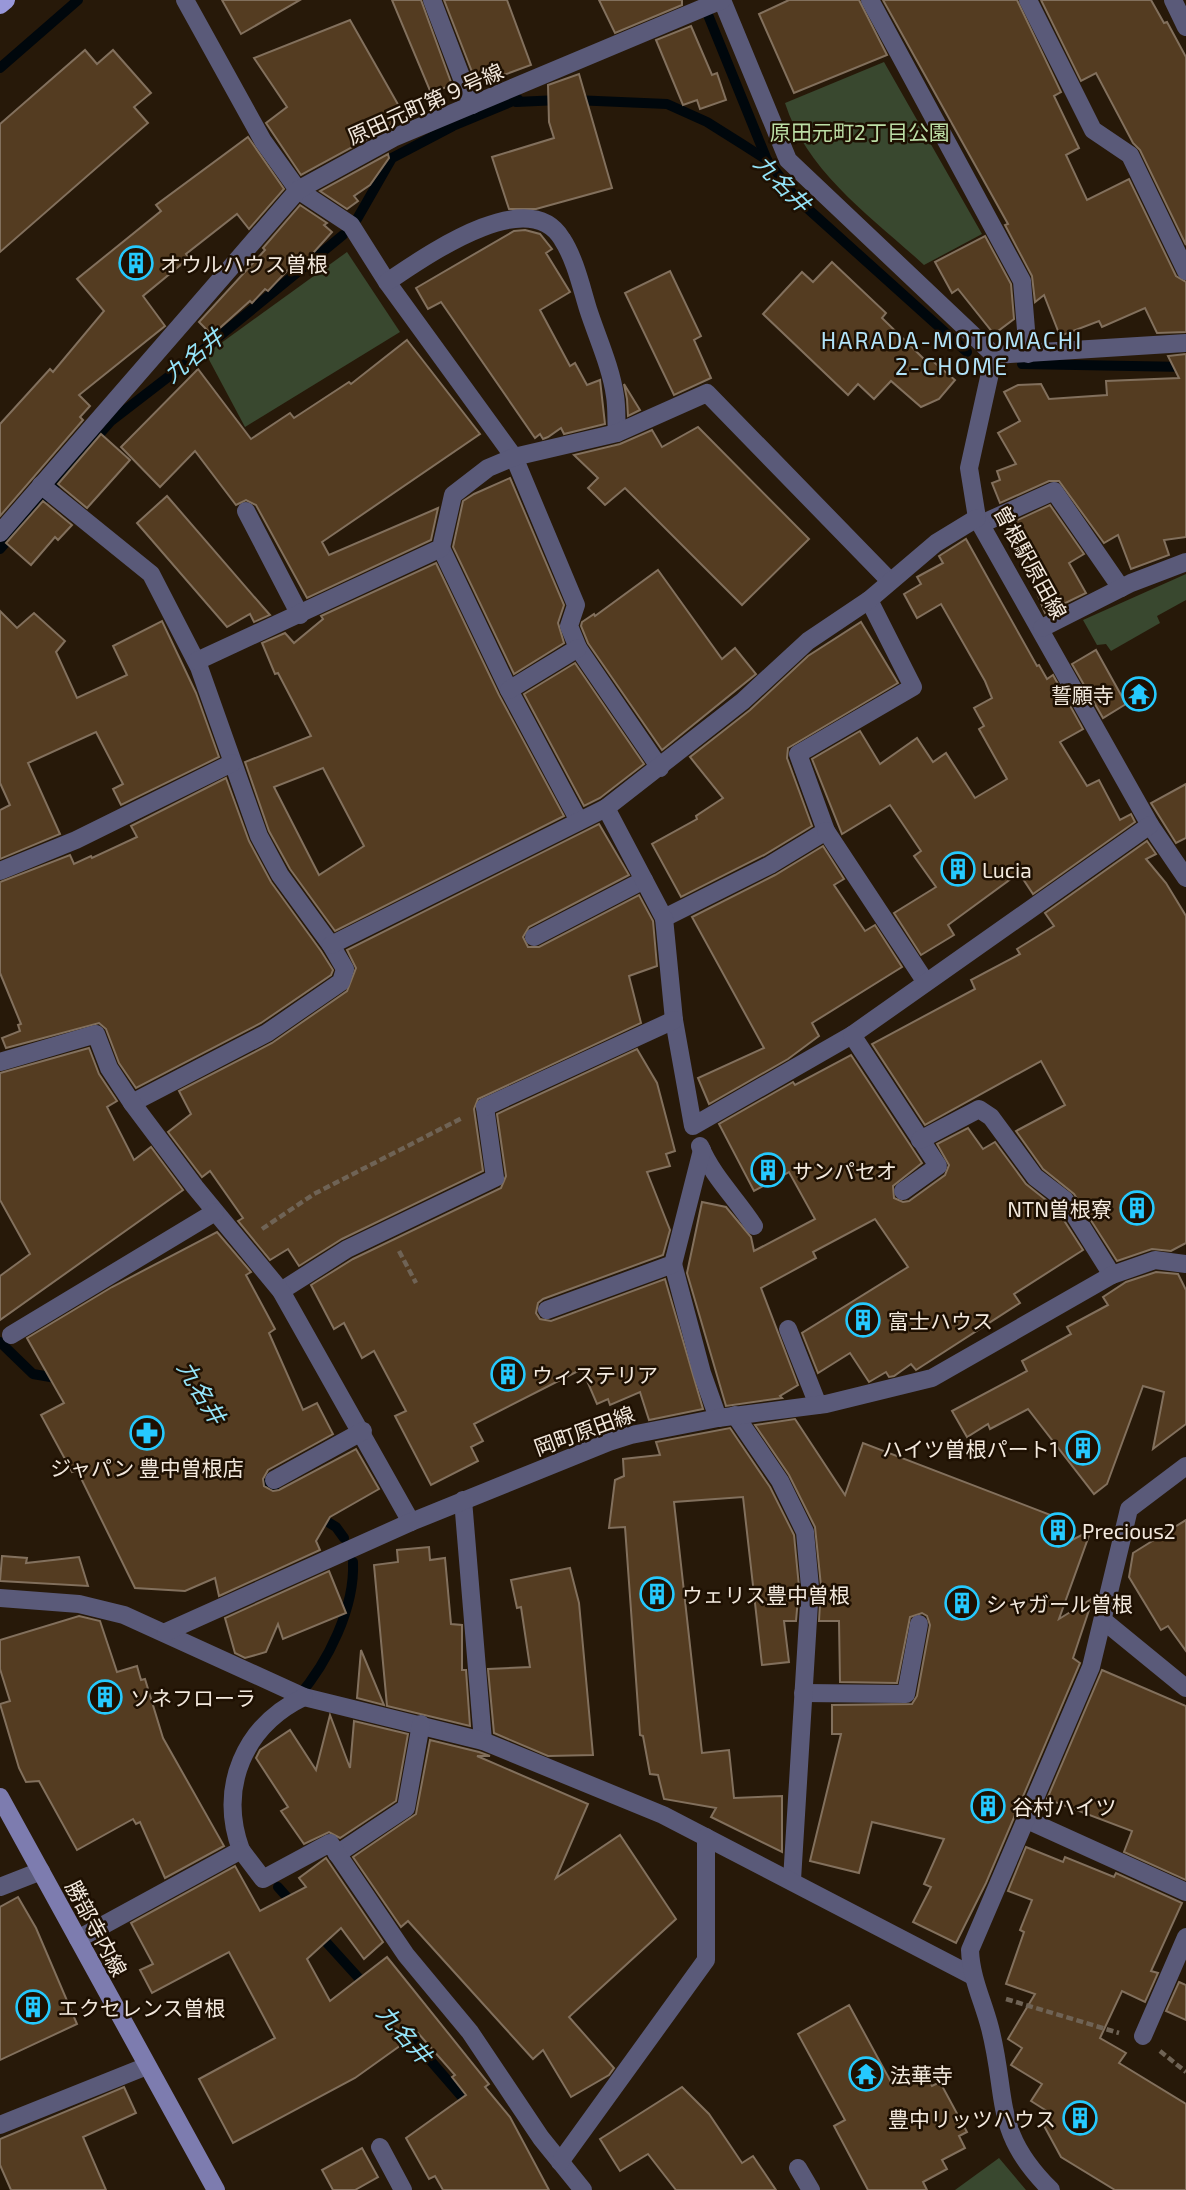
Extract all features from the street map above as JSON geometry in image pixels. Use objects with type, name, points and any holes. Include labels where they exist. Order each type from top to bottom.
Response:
[{"type":"main road","points":[[0,5],[6,0]]},
{"type":"street","points":[[185,0],[232,90],[263,141],[298,190],[351,225],[387,282],[514,457],[576,606],[569,626],[578,648],[660,768]]},
{"type":"street","points":[[432,0],[472,105]]},
{"type":"street","points":[[870,0],[1022,281],[1028,354]]},
{"type":"street","points":[[1028,0],[1093,130],[1130,155],[1186,271]]},
{"type":"street","points":[[1173,0],[1186,27]]},
{"type":"street","points":[[714,4],[788,160],[994,355],[1186,343]]},
{"type":"street","name":"原田元町第９号線","points":[[0,533],[298,190],[393,138],[714,4]]},
{"type":"street","points":[[387,282],[431,253],[497,221],[531,219],[549,227],[562,237],[579,279],[615,395],[617,433]]},
{"type":"street","name":"曽根駅原田線","points":[[994,355],[969,468],[979,521],[1042,628],[1150,825],[1180,858],[1186,878]]},
{"type":"street","points":[[579,821],[509,690],[441,548],[453,495],[488,468],[514,457],[617,433],[706,393],[890,581]]},
{"type":"street","points":[[41,485],[151,574],[197,661],[259,836],[280,875],[331,944],[345,969],[341,982],[267,1033],[132,1103]]},
{"type":"street","points":[[331,944],[606,808],[743,701],[808,641],[869,600],[936,543],[979,521],[1054,491],[1121,588]]},
{"type":"street","points":[[246,511],[300,615]]},
{"type":"street","points":[[197,661],[441,548]]},
{"type":"street","points":[[1042,628],[1121,588],[1186,562]]},
{"type":"street","points":[[869,600],[913,687],[798,754],[827,831],[925,981]]},
{"type":"street","points":[[509,690],[578,648]]},
{"type":"street","points":[[0,871],[76,840],[232,763]]},
{"type":"street","points":[[606,808],[664,918],[674,1020],[693,1126],[716,1179],[739,1202],[754,1226]]},
{"type":"street","points":[[693,1126],[852,1035],[1150,825]]},
{"type":"street","points":[[664,918],[771,865],[827,831]]},
{"type":"street","points":[[534,937],[644,880]]},
{"type":"street","points":[[281,1291],[387,1229],[495,1178],[485,1107],[674,1020]]},
{"type":"street","points":[[0,1062],[96,1034],[109,1068],[132,1103],[215,1212],[281,1291],[363,1431],[411,1522]]},
{"type":"street","points":[[852,1035],[938,1166],[903,1191]]},
{"type":"street","points":[[920,1140],[979,1109],[991,1117],[1035,1177],[1065,1200],[1112,1275]]},
{"type":"street","points":[[702,1150],[673,1264],[702,1373],[726,1416],[780,1481],[806,1532],[810,1587],[792,1880]]},
{"type":"street","points":[[11,1335],[215,1212]]},
{"type":"street","name":"岡町原田線","points":[[166,1632],[411,1522],[631,1435],[726,1416],[818,1405],[932,1378],[1112,1275],[1155,1260],[1186,1264]]},
{"type":"street","points":[[547,1310],[673,1264]]},
{"type":"street","points":[[788,1329],[818,1405]]},
{"type":"street","points":[[274,1480],[363,1431]]},
{"type":"street","points":[[1051,2190],[1033,2172],[1007,2127],[991,2030],[975,1982],[970,1950],[1091,1667],[1129,1509],[1186,1466]]},
{"type":"street","points":[[463,1500],[483,1741]]},
{"type":"street","points":[[0,1598],[79,1604],[124,1615],[304,1696],[483,1741],[663,1815],[792,1880],[975,1982]]},
{"type":"street","points":[[1104,1621],[1186,1688]]},
{"type":"street","points":[[803,1693],[906,1694],[919,1624]]},
{"type":"street","points":[[304,1696],[265,1722],[240,1760],[232,1805],[241,1850],[264,1879],[330,1843],[407,1955],[477,2042],[560,2162],[583,2190]]},
{"type":"street","points":[[337,1854],[406,1808],[421,1724]]},
{"type":"street","name":"勝部寺内線","points":[[0,1797],[216,2190]]},
{"type":"street","points":[[1025,1819],[1186,1892]]},
{"type":"street","points":[[560,2162],[706,1960],[706,1837]]},
{"type":"street","points":[[78,1939],[241,1850]]},
{"type":"street","points":[[0,1887],[41,1871]]},
{"type":"street","points":[[1143,2036],[1186,1937]]},
{"type":"street","points":[[0,2126],[147,2066]]},
{"type":"street","points":[[380,2147],[396,2188]]},
{"type":"street","points":[[799,2168],[811,2190]]},
{"type":"path","points":[[240,1242],[314,1194],[397,1149],[485,1107]]},
{"type":"path","points":[[387,1229],[416,1283]]},
{"type":"path","points":[[975,1982],[1120,2033],[1143,2036],[1186,2072]]},
{"type":"green space","name":"原田元町2丁目公園","points":[[884,62],[982,234],[924,265],[863,211],[825,172],[795,128],[785,103]]},
{"type":"green space","points":[[347,252],[400,332],[245,427],[206,354]]},
{"type":"green space","points":[[1186,574],[1186,600],[1157,616],[1160,623],[1111,651],[1106,644],[1097,645],[1083,620]]},
{"type":"green space","points":[[999,2158],[1026,2190],[955,2190]]},
{"type":"building","points":[[222,0],[300,0],[241,34]]},
{"type":"building","points":[[392,0],[421,0],[452,85],[431,93]]},
{"type":"building","points":[[444,0],[507,0],[531,65],[501,76],[498,68],[474,77]]},
{"type":"building","points":[[599,0],[682,0],[682,5],[615,33]]},
{"type":"building","points":[[789,0],[859,0],[887,55],[794,93],[759,14]]},
{"type":"building","points":[[883,0],[1017,0],[1061,92],[1054,96],[1079,148],[1066,155],[1087,200],[1129,179],[1176,276],[1186,282],[1186,332],[1157,333],[1145,308],[1102,327],[1099,321],[1060,336],[1044,295],[1035,302],[1032,276],[1005,225],[1008,224]]},
{"type":"building","points":[[1041,0],[1151,0],[1164,23],[1167,22],[1186,57],[1186,245],[1140,150],[1133,143],[1096,73],[1081,81]]},
{"type":"building","points":[[350,20],[404,115],[382,131],[301,175],[266,123],[287,107],[254,58]]},
{"type":"building","points":[[691,26],[712,75],[717,73],[726,100],[700,109],[697,100],[683,105],[656,40]]},
{"type":"building","points":[[85,50],[97,64],[113,50],[151,93],[134,107],[148,123],[0,252],[0,124]]},
{"type":"building","points":[[579,74],[612,188],[536,209],[509,209],[492,157],[554,138],[549,122],[548,85]]},
{"type":"building","points":[[248,137],[284,189],[249,229],[237,214],[186,254],[189,258],[143,296],[165,326],[79,395],[90,406],[80,417],[83,420],[0,516],[0,424],[50,369],[53,372],[104,311],[77,279],[161,211],[156,205]]},
{"type":"building","points":[[388,154],[389,158],[370,185],[354,196],[358,201],[347,209],[320,191]]},
{"type":"building","points":[[300,205],[327,223],[324,225],[332,232],[306,261],[301,256],[268,291],[265,289],[212,335],[199,322],[265,250],[263,248]]},
{"type":"building","points":[[525,230],[540,234],[552,249],[546,253],[570,292],[540,310],[570,366],[575,363],[587,385],[600,380],[605,424],[564,434],[561,428],[543,439],[540,434],[535,438],[441,302],[428,309],[416,288],[514,231]]},
{"type":"building","points":[[985,236],[1011,284],[1014,319],[994,334],[958,289],[952,293],[935,262]]},
{"type":"building","points":[[832,262],[886,313],[882,318],[926,361],[929,358],[955,380],[939,399],[921,407],[891,381],[874,399],[858,384],[848,395],[763,314],[802,272],[813,282]]},
{"type":"building","points":[[670,271],[701,336],[694,340],[711,378],[674,395],[625,293]]},
{"type":"building","points":[[407,340],[480,434],[322,542],[329,555],[438,508],[431,540],[307,598],[256,505],[246,500],[236,505],[195,451],[160,487],[121,447],[198,369],[251,439],[290,413],[294,418],[349,382],[351,384]]},
{"type":"building","points":[[1186,354],[1186,537],[1164,540],[1169,555],[1131,569],[1118,535],[1104,543],[1059,481],[1049,481],[1000,503],[992,483],[1000,480],[997,471],[1016,464],[998,433],[1020,421],[1004,392],[1018,385],[1041,384],[1049,399],[1107,395],[1106,381],[1179,378],[1168,356]]},
{"type":"building","points":[[624,384],[640,410],[628,416],[627,399]]},
{"type":"building","points":[[698,427],[809,539],[742,605],[625,488],[605,505],[588,488],[598,478],[574,455],[620,444],[652,430],[662,447]]},
{"type":"building","points":[[101,434],[130,460],[87,508],[58,484]]},
{"type":"building","points":[[510,478],[564,605],[558,623],[564,643],[514,674],[453,547],[463,501]]},
{"type":"building","points":[[167,496],[270,615],[254,622],[250,614],[227,627],[137,523]]},
{"type":"building","points":[[43,501],[72,525],[58,540],[55,537],[31,565],[6,543]]},
{"type":"building","points":[[1050,505],[1084,554],[1069,563],[1086,593],[1045,613],[1009,524]]},
{"type":"building","points":[[966,539],[1037,666],[1039,665],[1047,679],[1053,675],[1083,729],[1060,742],[1087,786],[1099,780],[1120,820],[1131,814],[1135,822],[1033,894],[1019,873],[948,925],[954,935],[921,955],[894,913],[936,887],[914,856],[921,851],[890,805],[842,834],[812,759],[860,731],[880,764],[917,738],[933,762],[946,753],[975,798],[1007,779],[979,729],[984,726],[974,708],[992,698],[985,681],[941,604],[917,618],[904,594],[921,584],[917,577],[943,563],[939,556]]},
{"type":"building","points":[[436,563],[499,695],[564,816],[335,931],[290,869],[269,831],[245,762],[311,736],[278,673],[275,674],[262,643],[285,633],[294,643],[323,619],[321,616]],"holes":[[[323,768],[364,846],[319,875],[274,787]]]},
{"type":"building","points":[[658,570],[722,659],[735,648],[756,674],[662,750],[588,643],[581,626],[582,622],[594,614],[595,616]]},
{"type":"building","points":[[0,611],[17,628],[34,613],[65,641],[56,652],[77,698],[127,675],[113,646],[162,621],[196,693],[219,757],[121,805],[113,789],[123,784],[96,732],[28,763],[60,834],[0,859],[0,810],[10,805],[0,783]]},
{"type":"building","points":[[861,622],[898,683],[788,748],[787,758],[812,826],[764,855],[681,897],[652,844],[697,819],[696,816],[723,798],[690,757],[750,710],[808,656]]},
{"type":"building","points":[[1096,650],[1126,704],[1103,718],[1072,664]]},
{"type":"building","points":[[575,663],[644,764],[600,798],[584,806],[524,694]]},
{"type":"building","points":[[226,778],[249,841],[271,882],[333,970],[331,975],[261,1023],[136,1088],[119,1063],[106,1029],[99,1023],[6,1048],[2,1038],[20,1031],[18,1025],[21,1024],[0,973],[0,882],[70,855],[74,864],[91,856],[92,858],[137,837],[131,826]]},
{"type":"building","points":[[1186,784],[1186,838],[1176,843],[1151,803]]},
{"type":"building","points":[[599,824],[629,875],[529,927],[523,937],[528,947],[539,947],[639,895],[653,921],[657,966],[629,976],[641,1023],[478,1099],[474,1109],[483,1171],[342,1239],[299,1266],[288,1249],[270,1260],[238,1221],[243,1218],[210,1171],[202,1177],[168,1132],[191,1114],[179,1091],[272,1043],[347,991],[356,968],[347,950]]},
{"type":"building","points":[[1147,841],[1156,854],[1146,859],[1166,883],[1186,916],[1186,1243],[1171,1251],[1152,1249],[1117,1261],[1074,1194],[1043,1169],[1016,1131],[1065,1105],[1041,1061],[925,1125],[872,1044],[975,989],[971,980],[1020,954],[1017,949],[1054,926],[1045,913]]},
{"type":"building","points":[[823,846],[844,879],[834,885],[865,931],[875,925],[902,967],[812,1023],[819,1036],[788,1059],[709,1104],[698,1078],[764,1048],[692,917],[775,875]]},
{"type":"building","points":[[89,1048],[99,1074],[117,1101],[107,1107],[134,1160],[151,1147],[183,1190],[0,1320],[0,1276],[30,1254],[0,1200],[0,1073]]},
{"type":"building","points":[[637,1049],[657,1083],[675,1151],[666,1154],[670,1166],[647,1172],[670,1230],[663,1255],[543,1299],[538,1303],[536,1313],[540,1319],[551,1321],[665,1279],[703,1409],[649,1420],[640,1392],[610,1405],[608,1399],[597,1404],[582,1369],[474,1424],[483,1441],[471,1447],[478,1461],[431,1485],[395,1416],[406,1411],[374,1351],[362,1358],[344,1323],[334,1329],[311,1285],[353,1259],[501,1188],[506,1176],[497,1114]]},
{"type":"building","points":[[851,1055],[922,1163],[893,1186],[894,1198],[903,1202],[909,1201],[945,1175],[949,1165],[937,1144],[968,1128],[983,1149],[995,1142],[1026,1184],[1056,1208],[1083,1250],[1014,1294],[1020,1303],[916,1370],[911,1364],[894,1376],[889,1377],[886,1372],[869,1382],[850,1353],[818,1373],[802,1333],[908,1267],[875,1219],[813,1252],[816,1258],[761,1288],[798,1385],[780,1396],[782,1398],[726,1406],[687,1273],[702,1202],[726,1207],[751,1237],[754,1251],[815,1219],[789,1172],[754,1191],[719,1124],[793,1082],[795,1085]]},
{"type":"building","points":[[217,1232],[251,1272],[246,1275],[275,1329],[269,1333],[303,1410],[317,1403],[333,1434],[268,1470],[263,1479],[264,1486],[273,1491],[279,1490],[356,1449],[379,1489],[330,1517],[316,1541],[320,1550],[219,1596],[215,1578],[185,1591],[135,1588],[77,1470],[72,1472],[41,1415],[64,1403],[27,1338],[112,1287]]},
{"type":"building","points":[[1156,1272],[1178,1274],[1186,1290],[1186,1424],[1153,1449],[1164,1392],[1143,1386],[1107,1484],[1094,1494],[1028,1409],[990,1429],[988,1424],[967,1437],[952,1411],[1027,1371],[1022,1361],[1071,1334],[1067,1327],[1108,1305],[1103,1297],[1126,1282]]},
{"type":"building","points":[[795,1419],[845,1495],[863,1443],[1061,1519],[1048,1530],[1059,1547],[1091,1530],[1059,1619],[1093,1598],[1073,1658],[1080,1663],[986,1883],[956,1943],[913,1922],[931,1887],[924,1884],[944,1839],[872,1822],[859,1873],[810,1861],[841,1734],[832,1734],[832,1705],[912,1704],[917,1696],[930,1625],[927,1616],[922,1613],[910,1617],[897,1683],[840,1682],[839,1621],[819,1621],[821,1586],[815,1527],[789,1475],[755,1425]]},
{"type":"building","points":[[730,1428],[770,1487],[794,1535],[799,1587],[796,1621],[784,1621],[789,1662],[762,1665],[743,1497],[674,1502],[702,1753],[729,1750],[734,1798],[782,1796],[782,1852],[711,1817],[716,1808],[664,1799],[658,1775],[650,1774],[643,1736],[640,1735],[625,1527],[609,1528],[615,1480],[624,1476],[623,1459],[660,1455],[656,1442]]},
{"type":"building","points":[[1186,1520],[1186,1651],[1168,1626],[1161,1630],[1129,1577],[1133,1553]]},
{"type":"building","points":[[429,1547],[430,1560],[445,1558],[451,1624],[462,1625],[462,1670],[466,1670],[470,1726],[387,1706],[374,1565],[398,1562],[397,1550]]},
{"type":"building","points":[[2,1556],[27,1558],[26,1563],[79,1557],[88,1586],[0,1581]]},
{"type":"building","points":[[570,1568],[579,1603],[593,1755],[548,1756],[494,1733],[488,1669],[530,1667],[521,1607],[517,1608],[511,1580]]},
{"type":"building","points":[[329,1571],[346,1613],[283,1639],[278,1624],[266,1652],[245,1658],[235,1653],[225,1618]]},
{"type":"building","points":[[79,1616],[100,1621],[117,1672],[137,1666],[141,1680],[145,1679],[163,1738],[224,1846],[165,1878],[140,1822],[136,1824],[133,1819],[77,1850],[39,1781],[26,1782],[19,1768],[0,1704],[10,1701],[0,1669],[0,1640]]},
{"type":"building","points":[[361,1650],[384,1705],[357,1698]]},
{"type":"building","points":[[1102,1670],[1186,1706],[1186,1880],[1124,1852],[1132,1831],[1047,1799]]},
{"type":"building","points":[[330,1715],[350,1768],[354,1721],[408,1734],[396,1801],[340,1838],[329,1832],[304,1844],[281,1811],[288,1807],[256,1758],[260,1750],[290,1730],[316,1770]]},
{"type":"building","points":[[430,1740],[490,1756],[477,1756],[588,1804],[556,1878],[620,1835],[676,1919],[569,2017],[614,2068],[609,2075],[571,2097],[543,2050],[533,2059],[408,1921],[401,1927],[353,1857],[416,1814]]},
{"type":"building","points":[[1026,1847],[1063,1862],[1065,1857],[1114,1877],[1116,1873],[1182,1903],[1151,1971],[1158,1973],[1145,2002],[1122,1991],[1100,2038],[1126,2053],[1119,2063],[1186,2104],[1186,2190],[1115,2190],[1061,2157],[1043,2124],[1050,2113],[1031,2101],[1042,2084],[1011,2065],[1022,2048],[1008,2039],[1035,1994],[1006,1984],[1024,1932],[1020,1930],[1032,1900],[1008,1891]]},
{"type":"building","points":[[326,1858],[383,1942],[364,1959],[341,1928],[307,1959],[330,2001],[387,1957],[489,2084],[485,2087],[510,2117],[549,2190],[443,2190],[435,2176],[429,2179],[406,2138],[466,2095],[452,2077],[455,2075],[418,2033],[355,2078],[233,2143],[199,2079],[275,2038],[229,1952],[152,1993],[140,1970],[153,1964],[131,1923],[235,1866],[260,1911],[306,1887],[299,1878]]},
{"type":"building","name":"エクセレンス曽根","points":[[18,1897],[36,1928],[77,2024],[0,2060],[0,1907]]},
{"type":"building","points":[[1179,1982],[1186,1985],[1186,2020],[1166,2011]]},
{"type":"building","points":[[849,2005],[891,2082],[921,2066],[932,2086],[940,2082],[967,2132],[959,2136],[965,2148],[942,2160],[947,2169],[923,2182],[927,2190],[868,2190],[834,2126],[845,2120],[798,2034]]},
{"type":"building","points":[[124,2087],[136,2113],[83,2137],[106,2190],[11,2190],[0,2165],[0,2139]]},
{"type":"building","points":[[682,2087],[709,2114],[742,2163],[753,2156],[776,2190],[676,2190],[648,2154],[620,2171],[600,2139]]},
{"type":"building","points":[[362,2148],[378,2177],[355,2190],[333,2190],[322,2170]]},
{"type":"waterway","points":[[0,68],[78,0]]},
{"type":"waterway","points":[[704,5],[767,160]]},
{"type":"waterway","name":"九名井","points":[[357,219],[392,158],[453,126],[518,99]]},
{"type":"waterway","name":"九名井","points":[[516,102],[559,100]]},
{"type":"waterway","name":"九名井","points":[[574,100],[667,104],[707,122],[767,160],[797,199],[967,352]]},
{"type":"waterway","name":"九名井","points":[[54,486],[111,421],[343,235]]},
{"type":"waterway","name":"九名井","points":[[1022,364],[1186,367]]},
{"type":"waterway","name":"九名井","points":[[0,549],[44,498]]},
{"type":"waterway","name":"九名井","points":[[0,1342],[33,1374],[62,1379]]},
{"type":"waterway","name":"九名井","points":[[255,1478],[283,1497]]},
{"type":"waterway","name":"九名井","points":[[318,1516],[336,1527],[344,1538]]},
{"type":"waterway","name":"九名井","points":[[298,1697],[320,1668],[337,1634],[349,1598],[353,1562]]},
{"type":"waterway","name":"九名井","points":[[278,1887],[294,1905]]},
{"type":"waterway","name":"九名井","points":[[317,1932],[366,1986]]},
{"type":"waterway","name":"九名井","points":[[403,2029],[469,2105]]},
{"type":"place","name":"オウルハウス曽根","points":[[136,263]]},
{"type":"place","name":"誓願寺","points":[[1139,694]]},
{"type":"place","name":"Lucia","points":[[958,869]]},
{"type":"place","name":"サンパセオ","points":[[768,1170]]},
{"type":"place","name":"NTN曽根寮","points":[[1137,1208]]},
{"type":"place","name":"富士ハウス","points":[[863,1320]]},
{"type":"place","name":"ウィステリア","points":[[508,1374]]},
{"type":"place","name":"ジャパン 豊中曽根店","points":[[147,1433]]},
{"type":"place","name":"ハイツ曽根パート1","points":[[1083,1448]]},
{"type":"place","name":"Precious2","points":[[1058,1530]]},
{"type":"place","name":"ウェリス豊中曽根","points":[[657,1594]]},
{"type":"place","name":"シャガール曽根","points":[[962,1603]]},
{"type":"place","name":"ソネフローラ","points":[[105,1697]]},
{"type":"place","name":"谷村ハイツ","points":[[988,1806]]},
{"type":"place","name":"エクセレンス曽根","points":[[33,2007]]},
{"type":"place","name":"法華寺","points":[[866,2074]]},
{"type":"place","name":"豊中リッツハウス","points":[[1080,2118]]},
{"type":"district","name":"HARADA-MOTOMACHI 2-CHOME","points":[[952,353]]}]
